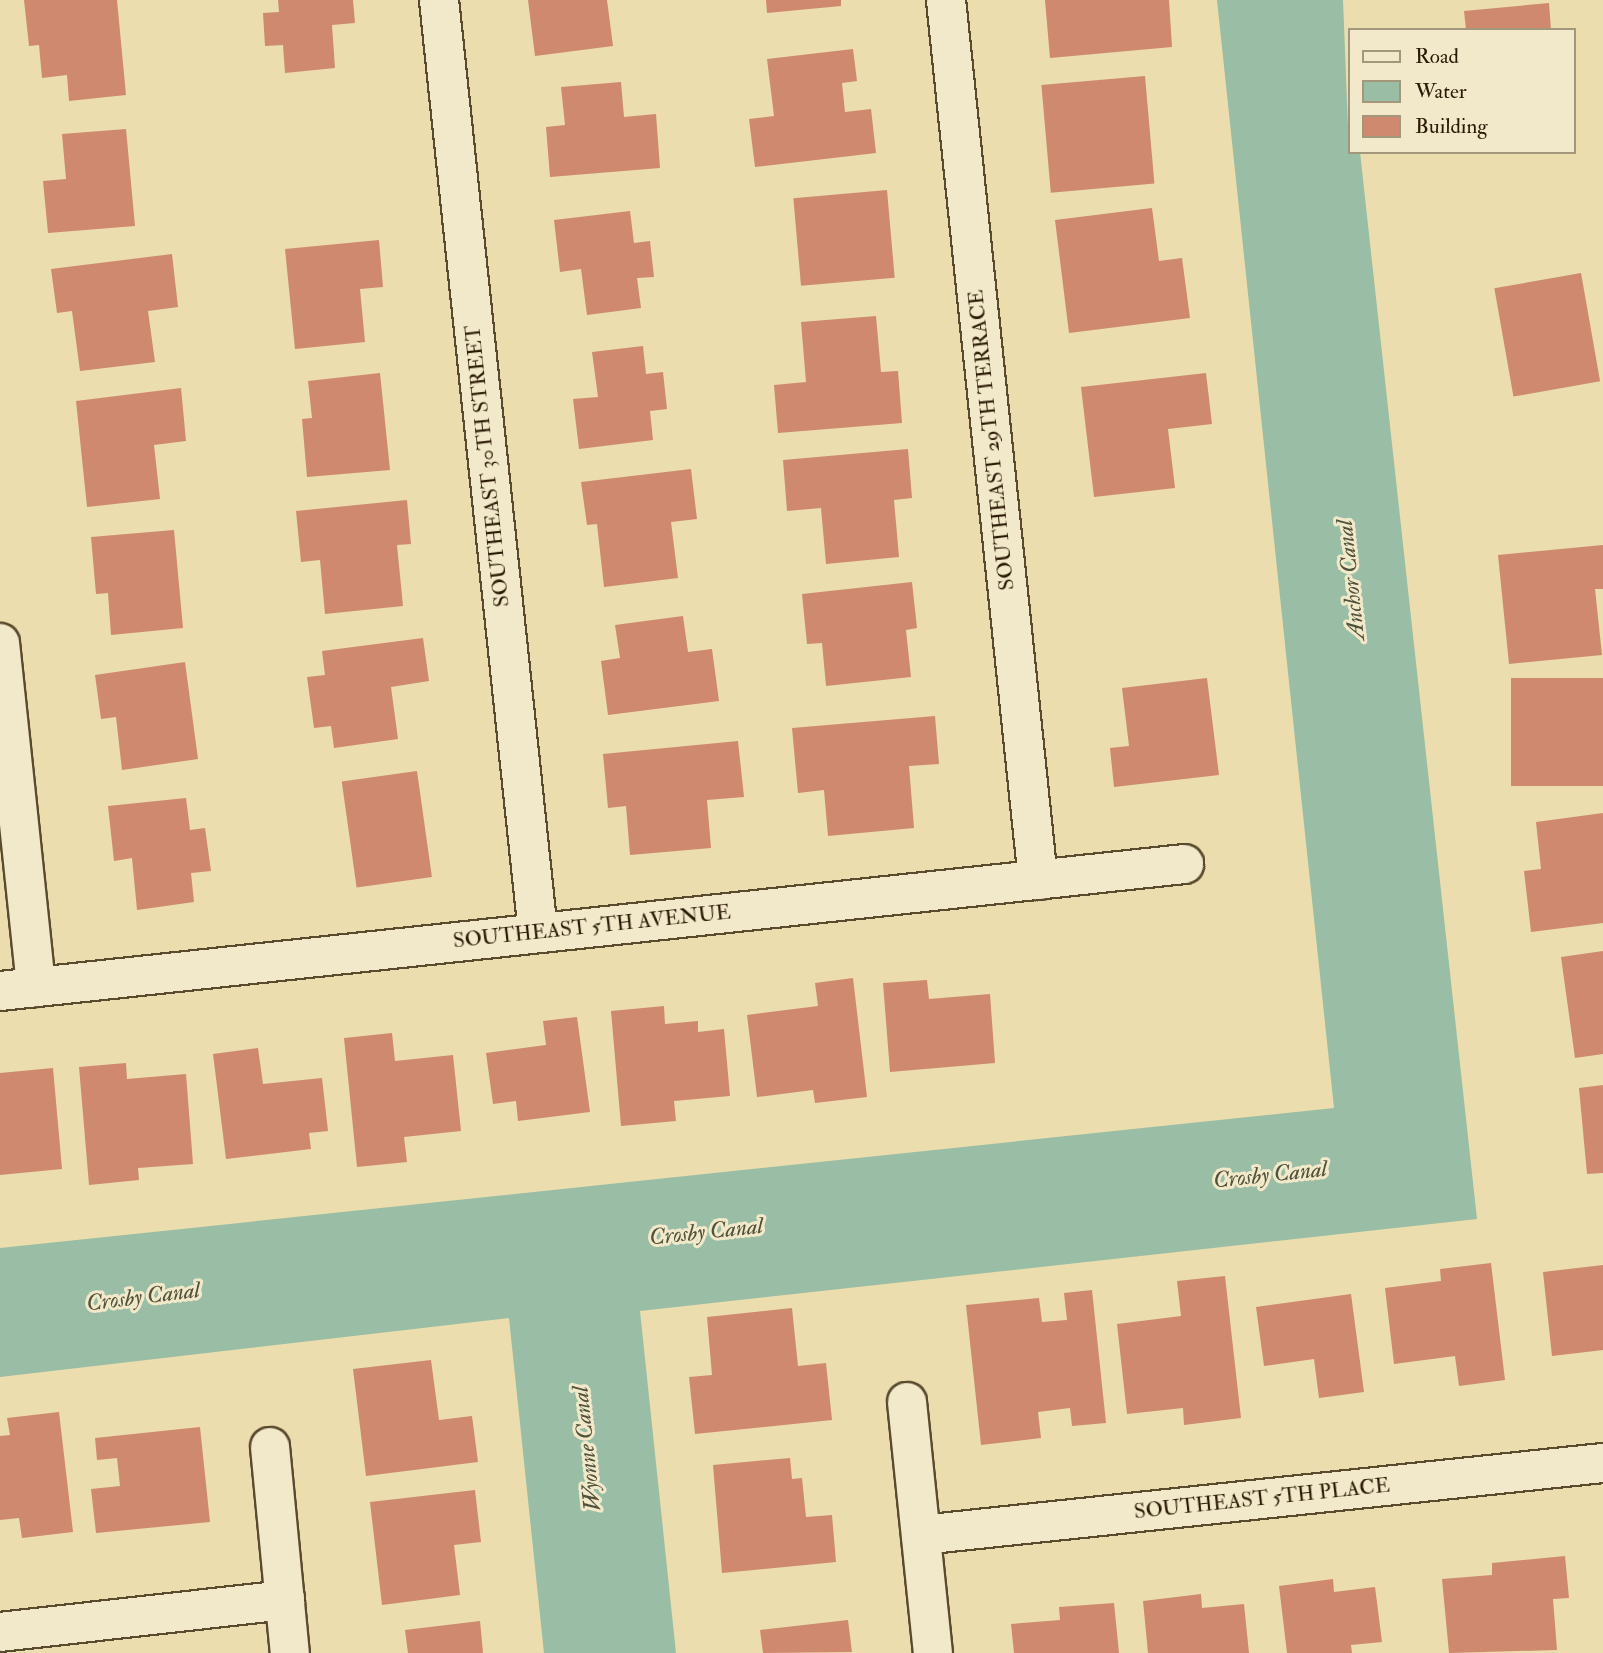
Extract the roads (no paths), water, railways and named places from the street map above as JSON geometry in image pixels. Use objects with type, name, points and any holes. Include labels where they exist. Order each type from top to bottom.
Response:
[{"type":"street","name":"SOUTHEAST 30TH STREET","points":[[439,0],[538,933]]},
{"type":"street","name":"SOUTHEAST 29TH TERRACE","points":[[946,0],[1038,880]]},
{"type":"street","points":[[0,643],[18,989]]},
{"type":"street","name":"SOUTHEAST 5TH AVENUE","points":[[18,989],[1184,864]]},
{"type":"street","points":[[907,1402],[933,1653]]},
{"type":"street","points":[[270,1447],[290,1653]]},
{"type":"street","name":"SOUTHEAST 5TH PLACE","points":[[921,1535],[1603,1463]]},
{"type":"street","points":[[0,1632],[285,1600]]},
{"type":"water","points":[[1217,0],[1343,0],[1348,154],[1360,154],[1477,1219],[640,1311],[676,1653],[544,1653],[509,1318],[0,1377],[0,1248],[1334,1108]]},
{"type":"water label","name":"Anchor Canal","points":[[1351,580]]},
{"type":"water label","name":"Crosby Canal","points":[[1270,1175]]},
{"type":"water label","name":"Crosby Canal","points":[[706,1232]]},
{"type":"water label","name":"Crosby Canal","points":[[143,1297]]},
{"type":"water label","name":"Wyonne Canal","points":[[587,1449]]}]
